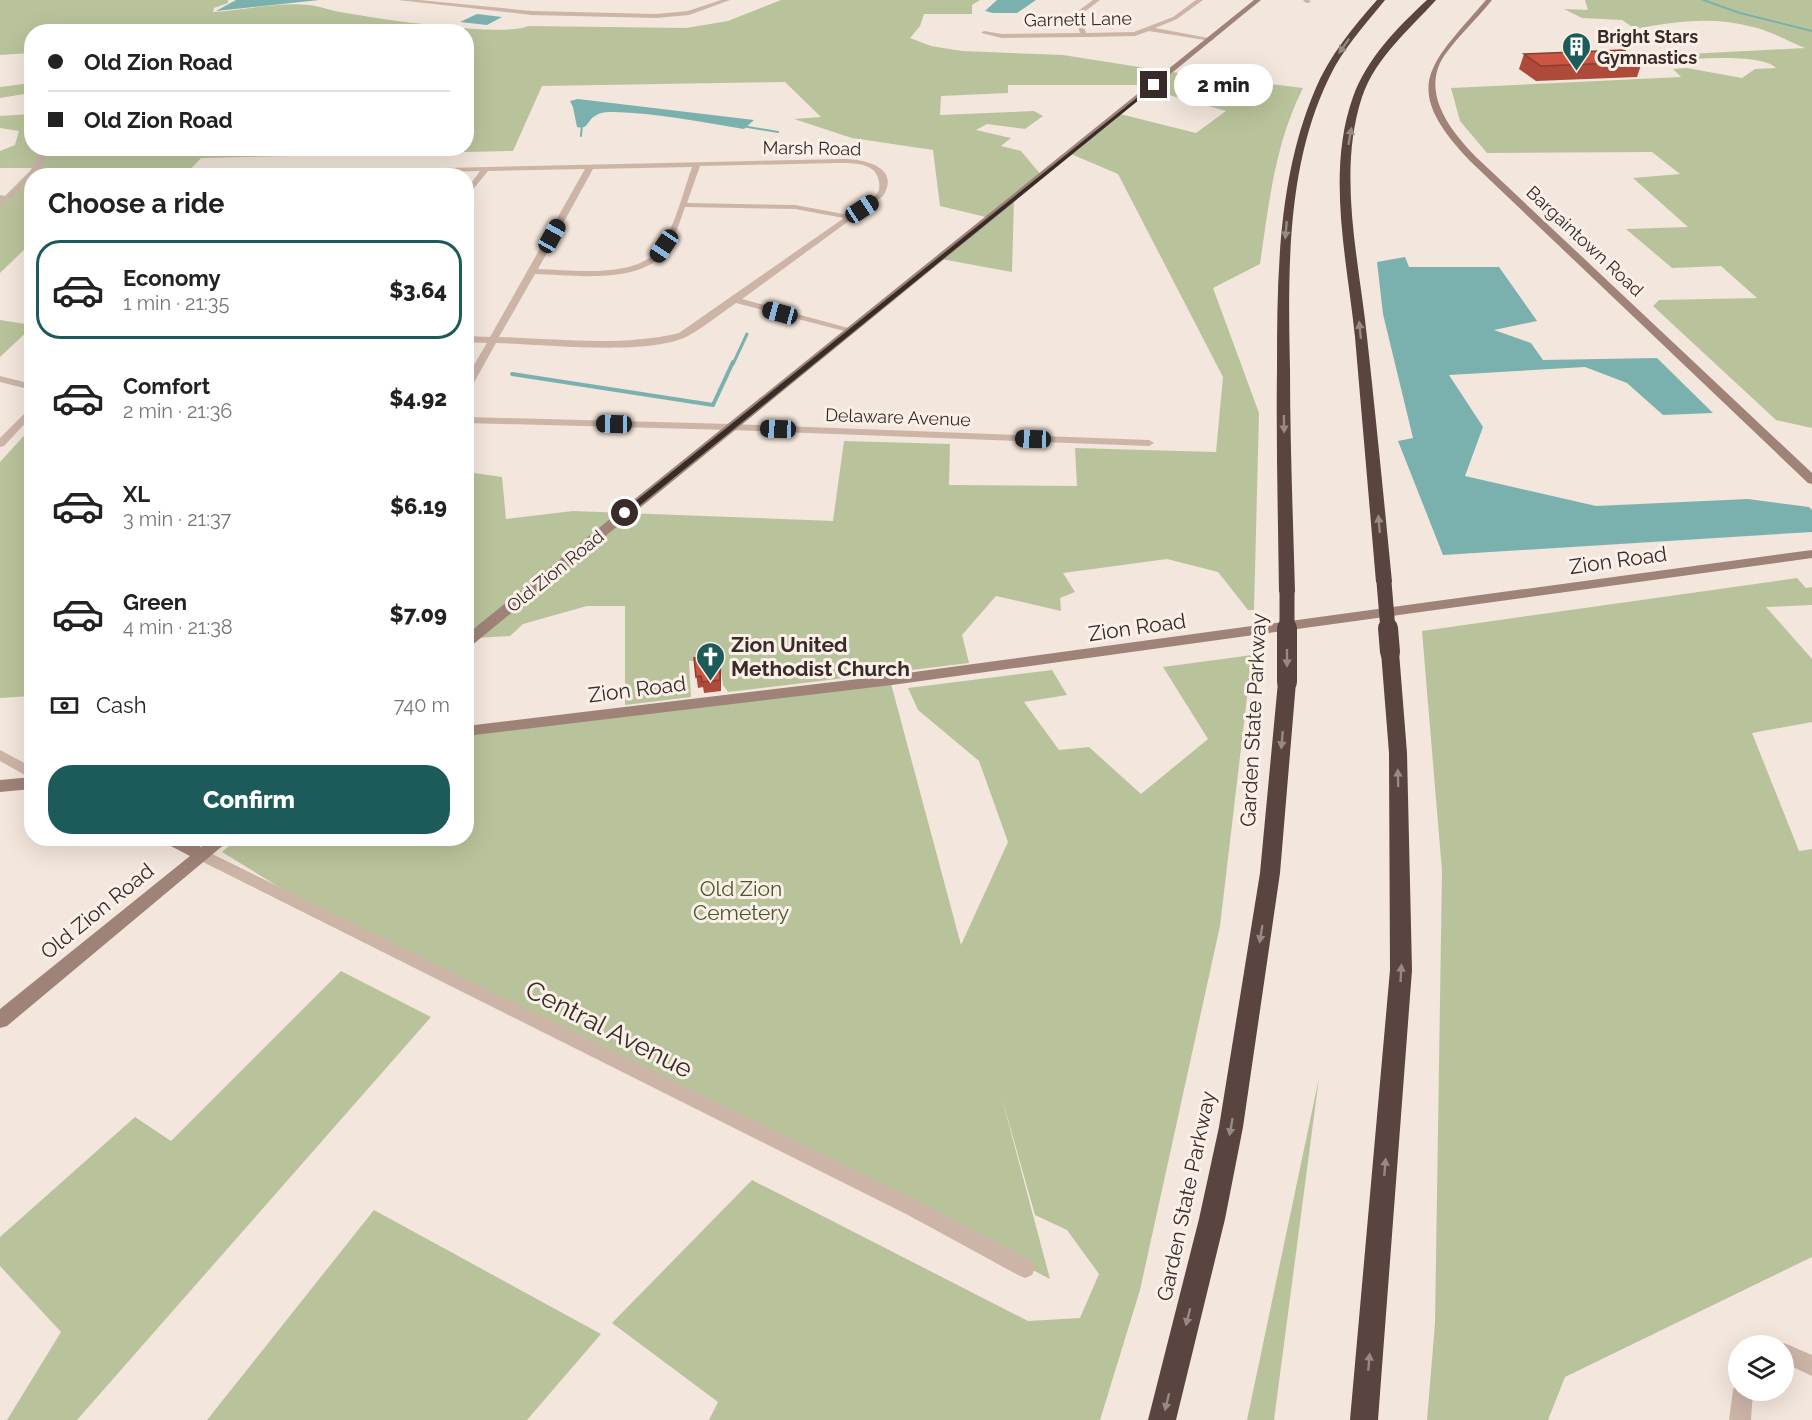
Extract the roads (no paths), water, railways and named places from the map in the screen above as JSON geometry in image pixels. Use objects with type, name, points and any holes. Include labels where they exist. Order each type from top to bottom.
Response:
[{"type":"highway","name":"Garden State Parkway","points":[[1162,1420],[1212,1219],[1232,1127],[1270,873],[1287,682],[1283,263],[1293,176],[1302,138],[1323,82],[1345,43],[1381,0]]},
{"type":"highway","points":[[1364,1420],[1401,970],[1398,753],[1384,582],[1353,274],[1347,185],[1348,151],[1358,99],[1371,69],[1389,44],[1432,0]]},
{"type":"street","points":[[401,0],[537,13],[656,16],[689,13],[724,1]]},
{"type":"street","points":[[710,0],[724,1]]},
{"type":"street","points":[[1084,35],[1077,14],[1097,0]]},
{"type":"street","name":"Garnett Lane","points":[[984,33],[1002,36],[1131,34],[1150,29],[1179,16],[1200,0]]},
{"type":"street","name":"Old Zion Road","points":[[474,636],[1258,0]]},
{"type":"street","name":"Bargaintown Road","points":[[1489,0],[1435,66],[1431,85],[1433,99],[1448,130],[1473,159],[1811,478]]},
{"type":"street","points":[[1150,29],[1211,39]]},
{"type":"street","name":"Marsh Road","points":[[474,170],[837,161],[859,162],[876,167],[883,175],[882,193],[735,300],[682,335],[652,342],[615,344],[474,339]]},
{"type":"street","points":[[532,272],[616,272],[645,264],[657,257],[664,246],[697,164]]},
{"type":"street","points":[[474,374],[591,166]]},
{"type":"street","points":[[474,185],[486,169]]},
{"type":"street","points":[[0,205],[24,183]]},
{"type":"street","points":[[682,204],[795,207],[849,218]]},
{"type":"street","points":[[735,300],[849,331]]},
{"type":"street","points":[[0,379],[24,385]]},
{"type":"street","points":[[0,444],[24,418]]},
{"type":"street","name":"Delaware Avenue","points":[[474,420],[731,427],[1149,443]]},
{"type":"street","name":"Zion Road","points":[[474,730],[892,680],[1812,554]]},
{"type":"street","points":[[0,755],[24,769]]},
{"type":"street","points":[[0,786],[24,784]]},
{"type":"street","name":"Central Avenue","points":[[185,846],[915,1209],[1025,1268]]},
{"type":"street","name":"Old Zion Road","points":[[0,1020],[214,846]]},
{"type":"street","points":[[1794,1358],[1812,1366]]},
{"type":"street","points":[[1740,1420],[1742,1401]]},
{"type":"water","points":[[236,0],[319,0],[216,11]]},
{"type":"water","points":[[997,0],[1036,0],[1017,13],[985,11]]},
{"type":"water","points":[[477,14],[502,17],[487,25],[460,22]]},
{"type":"water","points":[[578,99],[754,120],[744,129],[662,116],[608,112],[597,115],[581,128],[577,127],[570,101]]},
{"type":"water","points":[[1405,257],[1409,267],[1499,267],[1537,321],[1494,330],[1531,343],[1543,360],[1657,358],[1713,413],[1663,415],[1627,383],[1585,367],[1449,375],[1483,427],[1465,476],[1596,506],[1748,499],[1809,507],[1812,510],[1812,532],[1443,555],[1398,441],[1413,438],[1383,314],[1377,262]]},
{"type":"waterway","points":[[1703,0],[1740,13],[1812,31]]},
{"type":"waterway","points":[[581,136],[582,124]]},
{"type":"waterway","points":[[742,126],[778,132]]},
{"type":"waterway","points":[[733,364],[747,334]]},
{"type":"waterway","points":[[512,374],[713,405],[733,362]]},
{"type":"place","name":"Bright Stars Gymnastics","points":[[1576,72]]},
{"type":"place","name":"Zion United Methodist Church","points":[[710,682]]},
{"type":"park label","name":"Old Zion Cemetery","points":[[741,900]]}]
